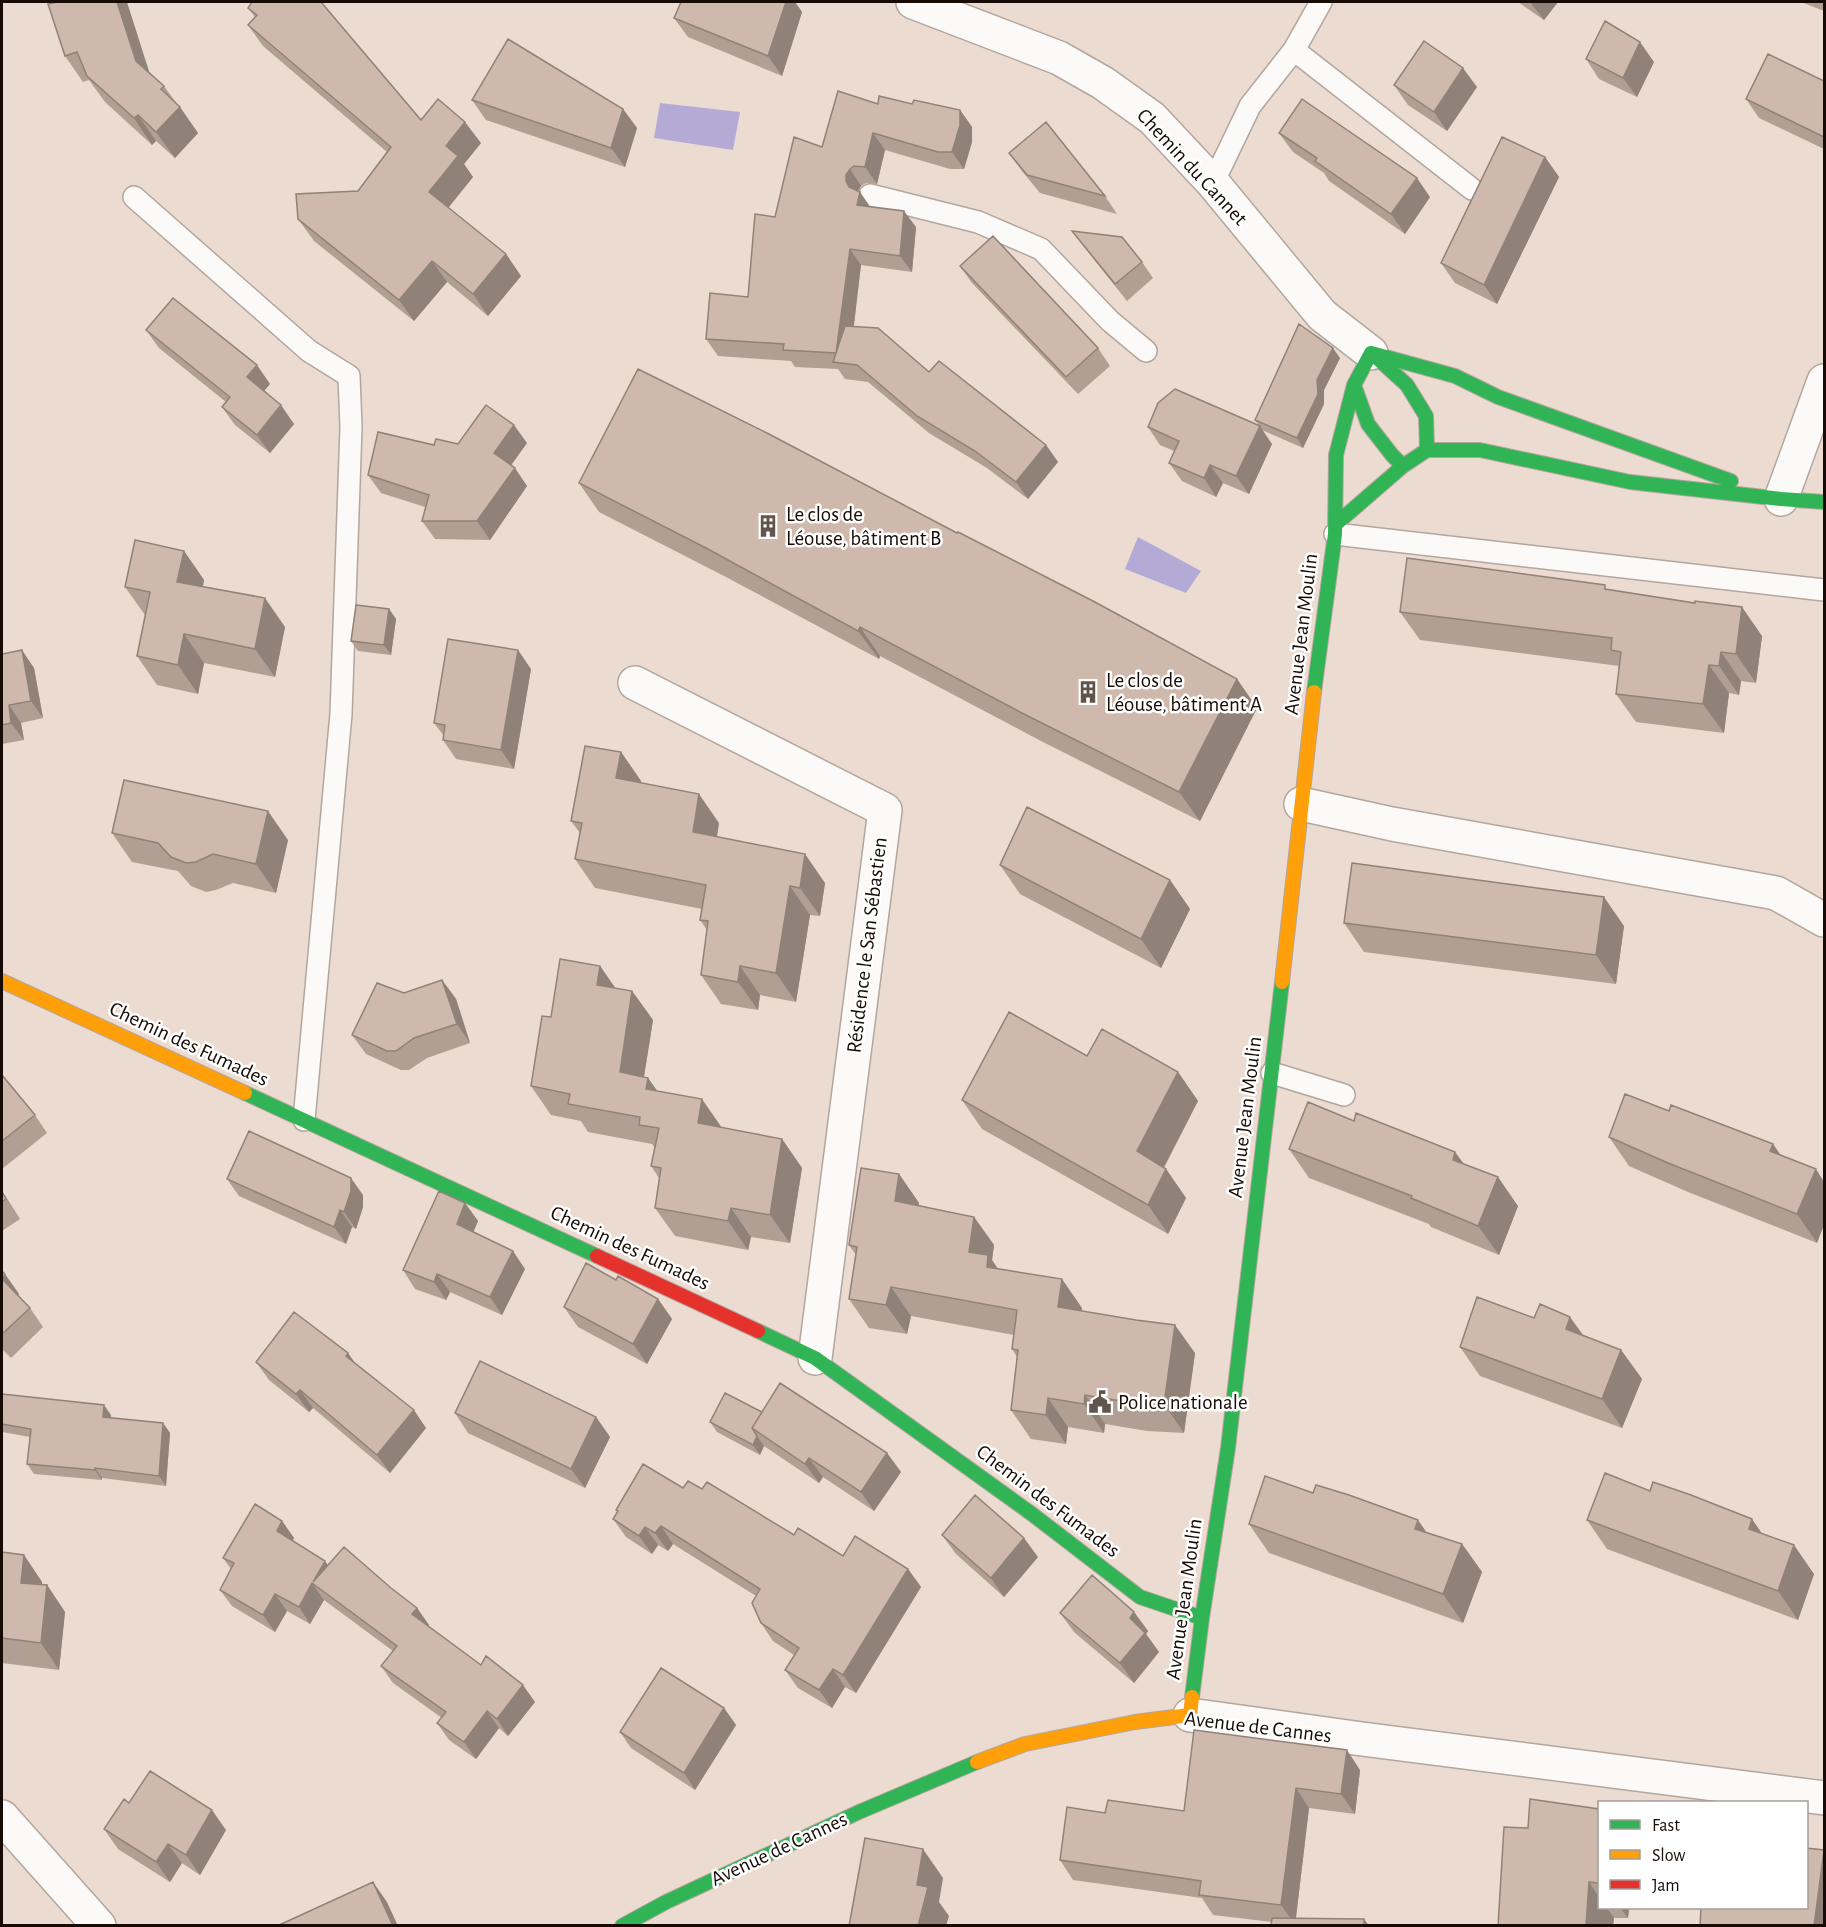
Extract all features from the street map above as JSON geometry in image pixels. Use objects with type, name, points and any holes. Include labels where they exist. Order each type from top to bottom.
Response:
[{"type":"street","name":"Chemin du Cannet","points":[[913,2],[1059,58],[1103,82],[1152,117],[1213,183],[1322,315],[1371,353]]},
{"type":"street","name":"Avenue Jean Moulin","points":[[1190,1715],[1228,1448],[1272,1073],[1306,756],[1335,529],[1336,455],[1354,385],[1371,353]]},
{"type":"street","points":[[1371,353],[1407,385],[1426,416],[1427,450]]},
{"type":"street","points":[[1371,353],[1455,376],[1497,397],[1781,499]]},
{"type":"street","points":[[1781,499],[1824,381]]},
{"type":"street","points":[[1354,385],[1368,424],[1392,455],[1403,465]]},
{"type":"street","points":[[1335,529],[1403,465],[1427,450],[1480,450],[1630,482],[1824,502]]},
{"type":"street","name":"Résidence le San Sébastien","points":[[635,683],[885,810],[816,1358]]},
{"type":"street","points":[[1301,804],[1392,824],[1776,893],[1824,920]]},
{"type":"street","name":"Chemin des Fumades","points":[[2,981],[816,1358],[1140,1597],[1202,1618]]},
{"type":"street","name":"Avenue de Cannes","points":[[622,1926],[666,1902],[962,1767],[1025,1744],[1135,1722],[1190,1715],[1824,1798]]},
{"type":"street","points":[[2,1817],[99,1926]]},
{"type":"lane","points":[[1213,183],[1250,106],[1294,50],[1321,2]]},
{"type":"lane","points":[[1294,50],[1472,189]]},
{"type":"lane","points":[[870,195],[978,222],[1041,249],[1110,321],[1146,351]]},
{"type":"lane","points":[[134,197],[309,351],[349,376],[351,427],[340,714],[304,1120]]},
{"type":"lane","points":[[1335,529],[1824,590]]},
{"type":"lane","points":[[1272,1073],[1344,1095]]},
{"type":"shaded area","points":[[660,103],[740,112],[733,150],[654,138]]},
{"type":"shaded area","points":[[1138,537],[1201,571],[1186,593],[1125,569]]},
{"type":"building","points":[[117,2],[136,61],[164,86],[161,89],[180,107],[156,132],[138,115],[134,118],[87,76],[77,52],[65,56],[48,4]]},
{"type":"building","points":[[252,2],[321,2],[421,120],[438,99],[465,122],[446,146],[458,156],[429,192],[506,254],[473,294],[432,261],[399,300],[298,219],[296,194],[358,191],[391,147],[248,25],[257,15],[248,8]]},
{"type":"building","points":[[681,2],[786,2],[768,56],[674,18]]},
{"type":"building","points":[[1605,21],[1640,42],[1623,78],[1586,59]]},
{"type":"building","points":[[508,39],[623,109],[611,148],[472,100]]},
{"type":"building","points":[[1424,41],[1463,68],[1434,112],[1394,85]]},
{"type":"building","points":[[1768,54],[1824,81],[1824,137],[1746,99]]},
{"type":"building","points":[[838,91],[878,104],[879,96],[912,104],[914,100],[960,110],[960,125],[952,152],[938,152],[873,133],[865,167],[854,166],[846,175],[849,187],[860,192],[857,205],[904,211],[900,256],[850,249],[836,353],[783,350],[784,344],[706,339],[710,293],[748,297],[755,214],[775,217],[794,137],[822,147]]},
{"type":"building","points":[[1302,99],[1417,178],[1391,214],[1315,161],[1317,158],[1279,133]]},
{"type":"building","points":[[1046,122],[1105,196],[1027,175],[1009,153]]},
{"type":"building","points":[[1502,137],[1545,157],[1484,285],[1441,263]]},
{"type":"building","points":[[1072,231],[1122,237],[1142,262],[1115,284]]},
{"type":"building","points":[[993,236],[1098,348],[1066,377],[960,266]]},
{"type":"building","points":[[173,298],[257,365],[247,377],[281,405],[257,435],[222,407],[230,397],[146,330]]},
{"type":"building","points":[[1299,324],[1333,348],[1317,380],[1318,394],[1297,438],[1255,420]]},
{"type":"building","points":[[845,326],[878,328],[929,372],[939,361],[1046,445],[1016,482],[975,451],[917,416],[857,365],[833,362]]},
{"type":"building","points":[[638,369],[1093,601],[1237,679],[1179,792],[1020,712],[860,627],[858,631],[706,548],[579,483]]},
{"type":"building","points":[[1175,389],[1260,426],[1236,476],[1210,465],[1204,478],[1169,463],[1179,441],[1148,427],[1158,403]]},
{"type":"building","points":[[486,405],[514,425],[494,453],[515,468],[477,521],[422,521],[429,495],[368,475],[378,432],[434,445],[436,439],[458,444]]},
{"type":"building","points":[[135,540],[184,551],[177,582],[265,598],[255,649],[184,634],[178,665],[137,656],[150,592],[125,587]]},
{"type":"building","points":[[1407,558],[1605,585],[1605,589],[1695,603],[1695,601],[1742,607],[1736,654],[1721,652],[1719,666],[1709,665],[1703,704],[1616,694],[1621,652],[1611,650],[1612,638],[1400,612]]},
{"type":"building","points":[[356,605],[389,609],[384,645],[351,641]]},
{"type":"building","points":[[448,639],[518,650],[501,750],[443,740],[445,725],[434,723]]},
{"type":"building","points":[[22,650],[31,701],[9,705],[11,723],[2,725],[2,654]]},
{"type":"building","points":[[585,746],[621,752],[616,778],[699,794],[693,832],[805,854],[800,888],[790,886],[776,973],[740,966],[738,982],[701,975],[708,921],[700,920],[706,885],[575,859],[582,823],[571,821]]},
{"type":"building","points":[[124,780],[268,811],[256,864],[213,854],[196,862],[186,863],[171,857],[158,843],[112,833]]},
{"type":"building","points":[[1027,807],[1170,880],[1141,939],[1000,865]]},
{"type":"building","points":[[1352,863],[1604,897],[1596,955],[1344,923]]},
{"type":"building","points":[[560,959],[600,966],[597,985],[632,991],[620,1072],[648,1078],[646,1089],[702,1099],[698,1123],[782,1139],[770,1215],[731,1208],[728,1221],[655,1208],[661,1168],[651,1166],[659,1128],[639,1125],[640,1117],[568,1104],[570,1094],[531,1086],[542,1016],[551,1017]]},
{"type":"building","points":[[442,980],[457,1024],[414,1038],[396,1051],[387,1051],[352,1035],[377,983],[404,993]]},
{"type":"building","points":[[1009,1012],[1087,1056],[1102,1029],[1178,1072],[1137,1151],[1166,1169],[1148,1205],[962,1100]]},
{"type":"building","points":[[2,1075],[35,1115],[2,1141]]},
{"type":"building","points":[[1625,1094],[1669,1111],[1671,1105],[1773,1144],[1770,1151],[1816,1169],[1797,1214],[1609,1137]]},
{"type":"building","points":[[1308,1102],[1354,1121],[1356,1113],[1455,1152],[1453,1160],[1498,1177],[1478,1226],[1411,1198],[1412,1196],[1289,1149]]},
{"type":"building","points":[[249,1131],[351,1178],[351,1191],[344,1212],[340,1210],[334,1227],[227,1179]]},
{"type":"building","points":[[861,1168],[899,1174],[895,1201],[974,1217],[969,1252],[988,1255],[987,1267],[1062,1279],[1058,1307],[1175,1325],[1164,1404],[1127,1402],[1085,1395],[1084,1404],[1048,1398],[1046,1415],[1011,1410],[1018,1350],[1012,1349],[1017,1310],[891,1287],[886,1305],[849,1299],[857,1247],[849,1245]]},
{"type":"building","points":[[439,1191],[465,1203],[457,1224],[513,1251],[490,1297],[437,1274],[434,1282],[403,1270]]},
{"type":"building","points":[[586,1263],[616,1280],[618,1276],[658,1299],[633,1344],[564,1307]]},
{"type":"building","points":[[2,1279],[30,1308],[2,1334]]},
{"type":"building","points":[[1477,1297],[1534,1318],[1540,1304],[1570,1317],[1566,1329],[1621,1350],[1602,1399],[1460,1347]]},
{"type":"building","points":[[294,1312],[348,1353],[346,1356],[414,1410],[377,1455],[300,1390],[296,1394],[256,1362]]},
{"type":"building","points":[[480,1361],[596,1417],[571,1469],[455,1413]]},
{"type":"building","points":[[780,1383],[887,1453],[861,1492],[809,1458],[805,1464],[752,1428]]},
{"type":"building","points":[[725,1393],[762,1412],[752,1428],[757,1436],[753,1445],[710,1422]]},
{"type":"building","points":[[2,1394],[104,1405],[103,1417],[163,1423],[159,1476],[95,1468],[95,1470],[27,1464],[31,1429],[2,1424]]},
{"type":"building","points":[[643,1464],[683,1488],[688,1481],[702,1489],[707,1482],[794,1535],[798,1528],[843,1556],[855,1536],[908,1569],[843,1675],[833,1669],[819,1690],[785,1670],[799,1648],[761,1623],[752,1603],[760,1589],[661,1526],[655,1533],[645,1527],[639,1536],[613,1519]]},
{"type":"building","points":[[1605,1473],[1650,1491],[1653,1482],[1691,1495],[1752,1519],[1749,1529],[1794,1545],[1778,1591],[1587,1520]]},
{"type":"building","points":[[1265,1476],[1313,1493],[1316,1485],[1349,1495],[1418,1520],[1415,1529],[1462,1544],[1443,1594],[1249,1524]]},
{"type":"building","points":[[975,1495],[1024,1538],[991,1578],[942,1535]]},
{"type":"building","points":[[255,1504],[282,1521],[277,1531],[325,1561],[313,1582],[344,1547],[417,1608],[412,1614],[481,1665],[486,1656],[523,1685],[497,1719],[487,1711],[464,1742],[437,1723],[446,1712],[381,1666],[397,1646],[312,1583],[299,1607],[275,1594],[263,1615],[220,1590],[234,1563],[223,1558]]},
{"type":"building","points":[[2,1552],[24,1555],[21,1583],[47,1585],[41,1643],[2,1638]]},
{"type":"building","points":[[1092,1575],[1134,1612],[1130,1618],[1145,1633],[1120,1663],[1060,1613]]},
{"type":"building","points":[[661,1668],[724,1708],[684,1773],[620,1732]]},
{"type":"building","points":[[1194,1730],[1347,1750],[1341,1794],[1296,1788],[1281,1905],[1199,1895],[1201,1881],[1060,1860],[1067,1807],[1105,1813],[1108,1800],[1184,1811]]},
{"type":"building","points":[[150,1771],[212,1810],[186,1855],[168,1844],[156,1862],[104,1829],[124,1799],[129,1803]]},
{"type":"building","points":[[1530,1799],[1598,1809],[1598,1883],[1589,1882],[1586,1926],[1498,1926],[1504,1827],[1528,1828]]},
{"type":"building","points":[[865,1838],[923,1849],[917,1885],[928,1887],[918,1926],[849,1926]]},
{"type":"building","points":[[1808,1848],[1824,1850],[1814,1926],[1700,1926],[1701,1909],[1808,1909]]},
{"type":"building","points":[[373,1882],[393,1926],[277,1926]]},
{"type":"building","points":[[1272,1918],[1364,1919],[1364,1926],[1271,1926]]},
{"type":"traffic: fast","points":[[1371,353],[1455,376],[1498,397],[1731,481]]},
{"type":"traffic: fast","points":[[1314,692],[1335,534],[1336,455],[1354,385],[1371,353]]},
{"type":"traffic: fast","points":[[1375,356],[1407,385],[1426,416],[1427,450]]},
{"type":"traffic: fast","points":[[1354,385],[1368,424],[1403,466]]},
{"type":"traffic: fast","points":[[1336,524],[1403,466],[1427,450],[1480,450],[1630,482],[1824,502]]},
{"type":"traffic: fast","points":[[1192,1697],[1228,1448],[1282,982]]},
{"type":"traffic: fast","points":[[245,1093],[597,1256]]},
{"type":"traffic: fast","points":[[758,1331],[815,1358],[1032,1514],[1140,1597],[1202,1618]]},
{"type":"traffic: fast","points":[[622,1926],[666,1902],[859,1812],[977,1762]]},
{"type":"traffic: slow","points":[[1282,982],[1314,692]]},
{"type":"traffic: slow","points":[[2,981],[245,1093]]},
{"type":"traffic: slow","points":[[977,1762],[1025,1744],[1135,1722],[1190,1715],[1192,1697]]},
{"type":"traffic: jam","points":[[597,1256],[758,1331]]},
{"type":"place","name":"Le clos de Léouse, bâtiment B","points":[[768,526]]},
{"type":"place","name":"Le clos de Léouse, bâtiment A","points":[[1088,692]]},
{"type":"place","name":"Police nationale","points":[[1100,1402]]}]
